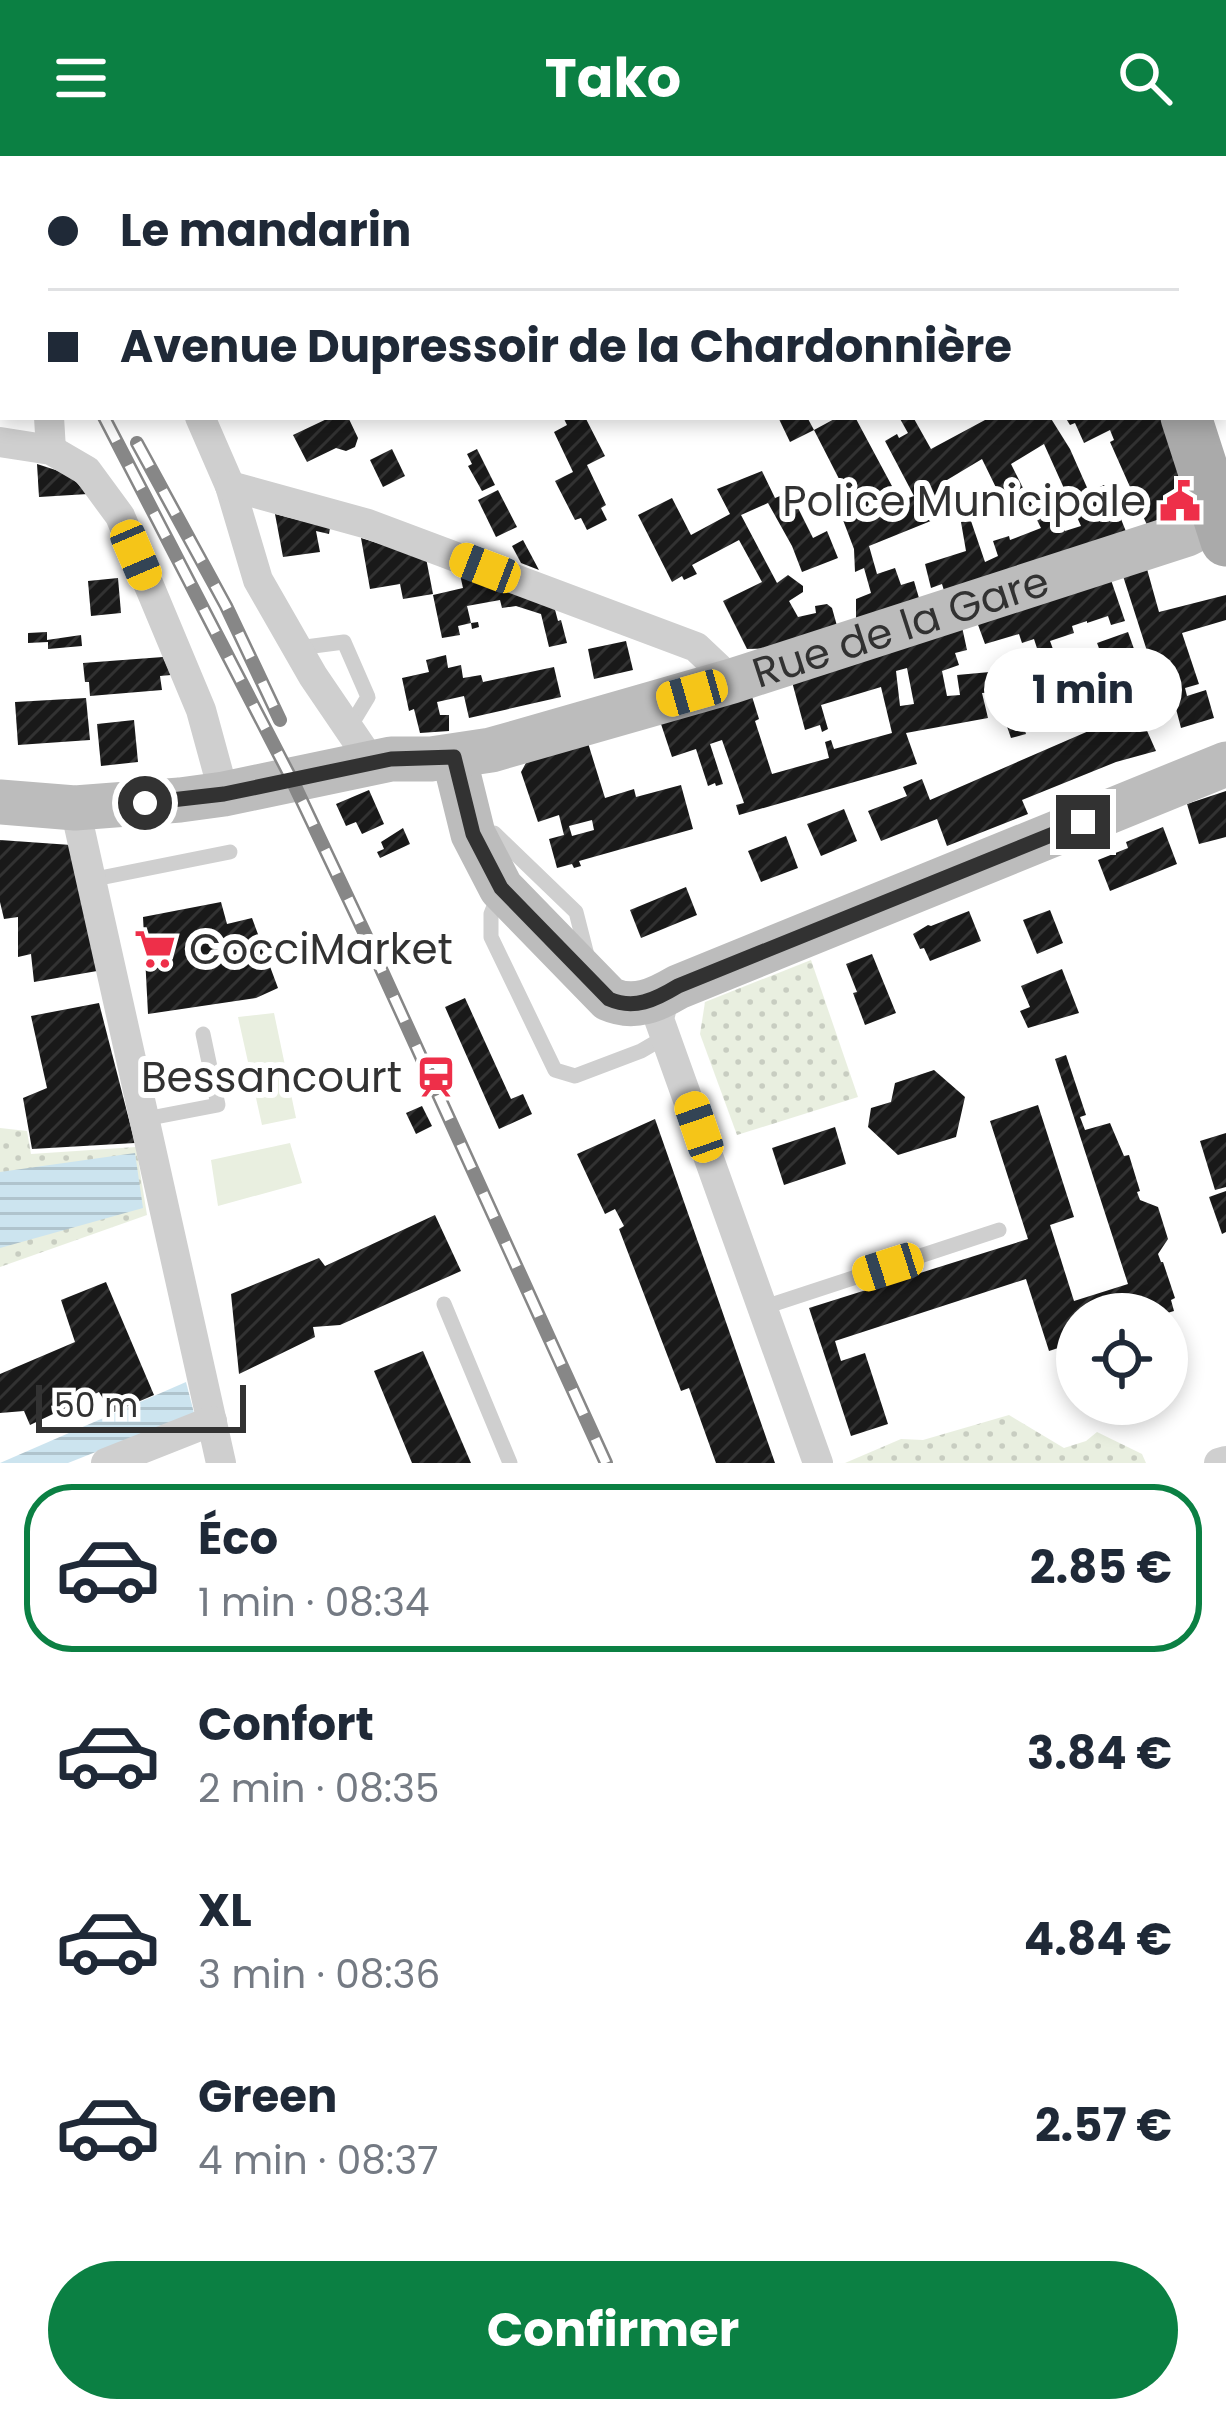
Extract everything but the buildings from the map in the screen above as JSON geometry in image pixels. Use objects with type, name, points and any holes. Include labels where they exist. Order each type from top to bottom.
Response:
[{"type":"main road","points":[[1187,420],[1224,525]]},
{"type":"main road","name":"Rue de la Gare","points":[[0,802],[75,808],[224,794],[358,748],[391,759],[491,751],[732,682],[1224,525]]},
{"type":"main road","points":[[454,757],[473,834],[501,888],[609,999],[623,1005],[646,1003],[665,1016],[678,986],[1226,764]]},
{"type":"street","points":[[49,420],[51,450]]},
{"type":"street","points":[[201,420],[230,486],[258,580],[358,748]]},
{"type":"street","points":[[0,442],[51,450],[87,471],[120,516],[201,710],[224,794]]},
{"type":"street","points":[[230,486],[368,524],[696,647],[732,682]]},
{"type":"street","points":[[75,808],[220,1463]]},
{"type":"street","points":[[665,1016],[818,1463]]},
{"type":"street","points":[[106,1463],[212,1421]]},
{"type":"lane","points":[[298,649],[344,642],[368,697],[358,748]]},
{"type":"lane","points":[[473,834],[494,833],[576,912],[590,965],[587,977]]},
{"type":"lane","points":[[90,880],[230,852]]},
{"type":"lane","points":[[501,888],[491,914],[491,937],[555,1070],[575,1076],[641,1051],[665,1016]]},
{"type":"lane","points":[[145,1119],[218,1105],[203,1034]]},
{"type":"lane","points":[[762,1308],[999,1230]]},
{"type":"lane","points":[[444,1304],[510,1463]]},
{"type":"green space","points":[[811,960],[858,1097],[737,1135],[700,1034],[705,1002]]},
{"type":"green space","points":[[274,1013],[296,1118],[262,1125],[238,1017]]},
{"type":"green space","points":[[0,1128],[27,1131],[31,1154],[136,1147],[147,1215],[0,1267]]},
{"type":"green space","points":[[290,1143],[302,1183],[218,1206],[211,1160]]},
{"type":"green space","points":[[1009,1415],[1064,1448],[1097,1432],[1142,1454],[1146,1463],[845,1463],[901,1439],[923,1440]]},
{"type":"water","points":[[135,1153],[143,1208],[0,1248],[0,1172]]},
{"type":"water","points":[[186,1382],[194,1413],[68,1463],[0,1463]]},
{"type":"railway","points":[[106,420],[292,780],[606,1463]]},
{"type":"railway","points":[[137,443],[226,606],[280,720]]},
{"type":"place","name":"Police Municipale","points":[[1180,501]]},
{"type":"place","name":"CocciMarket","points":[[155,949]]},
{"type":"place","name":"Bessancourt","points":[[436,1077]]},
{"type":"route","points":[[145,803],[224,794],[391,759],[454,757],[473,834],[501,888],[609,999],[623,1005],[646,1003],[1083,822]]}]
